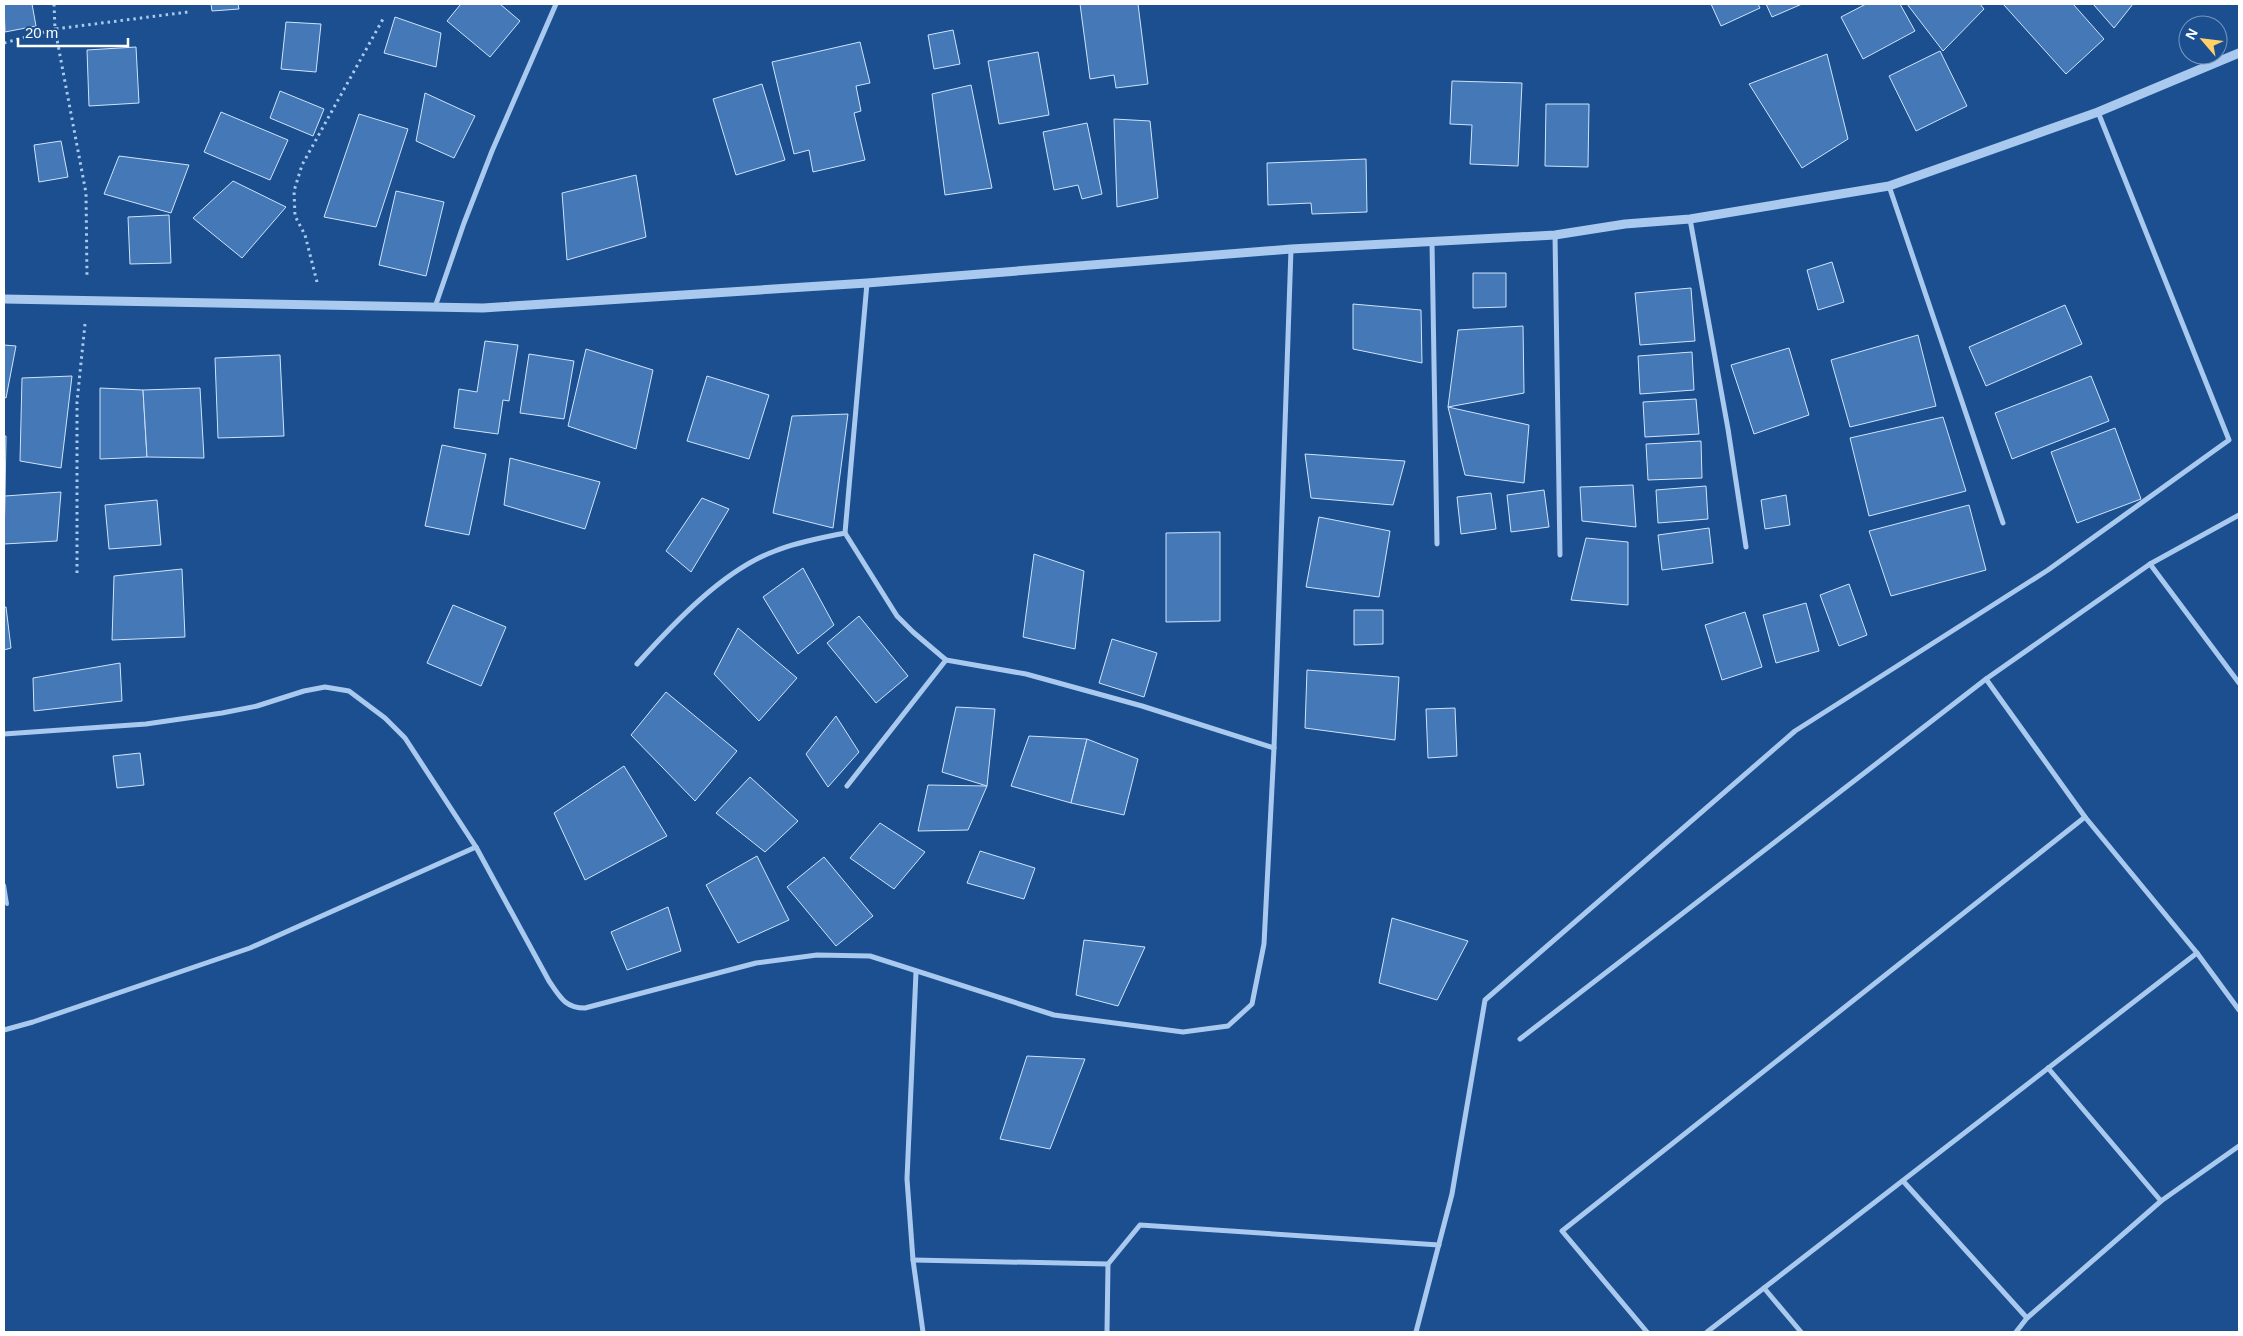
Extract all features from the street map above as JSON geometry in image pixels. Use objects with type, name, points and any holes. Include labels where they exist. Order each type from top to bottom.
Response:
[{"type":"street","points":[[435,308],[464,223],[492,151],[556,4]]},
{"type":"street","points":[[4,299],[483,308],[867,283],[1291,249],[1555,235],[1625,224],[1690,220],[1889,186],[2098,112],[2239,53]]},
{"type":"street","points":[[1416,1332],[1452,1194],[1485,1000],[1795,731],[2048,570],[2229,440],[2098,112]]},
{"type":"street","points":[[1889,186],[2003,523]]},
{"type":"street","points":[[1690,220],[1728,429],[1746,547]]},
{"type":"street","points":[[1555,235],[1560,556]]},
{"type":"street","points":[[1432,242],[1438,544]]},
{"type":"street","points":[[4,734],[146,724],[257,706],[304,691],[325,687],[349,691],[384,718],[405,738],[476,847],[549,981],[561,999],[573,1008],[585,1008],[756,963],[816,955],[870,956],[1054,1015],[1183,1032],[1228,1026],[1252,1004],[1264,944],[1274,748],[1291,249]]},
{"type":"street","points":[[867,283],[845,533],[897,616],[946,660],[1035,677],[1142,706],[1274,748]]},
{"type":"street","points":[[1520,1039],[1986,679],[2150,564],[2239,515]]},
{"type":"street","points":[[636,664],[666,631],[737,571],[773,551],[805,541],[845,533]]},
{"type":"street","points":[[2150,564],[2239,683]]},
{"type":"street","points":[[847,786],[946,660]]},
{"type":"street","points":[[1986,679],[2085,817],[2197,953],[2239,1010]]},
{"type":"street","points":[[1647,1332],[1562,1231],[2085,817]]},
{"type":"street","points":[[4,1030],[33,1022],[250,948],[476,847]]},
{"type":"street","points":[[1707,1332],[2197,953]]},
{"type":"street","points":[[916,972],[906,1179],[912,1260],[923,1332]]},
{"type":"street","points":[[2048,1068],[2161,1201]]},
{"type":"street","points":[[2016,1332],[2026,1318],[2161,1201],[2239,1146]]},
{"type":"street","points":[[1903,1181],[2026,1318]]},
{"type":"street","points":[[1107,1332],[1108,1264],[1140,1225],[1439,1245]]},
{"type":"street","points":[[912,1260],[1108,1264]]},
{"type":"street","points":[[1764,1288],[1800,1332]]},
{"type":"lane","points":[[4,885],[7,904]]},
{"type":"path","points":[[54,4],[55,29],[86,193],[88,300],[77,402],[77,573]]},
{"type":"path","points":[[4,42],[55,29],[188,12]]},
{"type":"path","points":[[323,305],[306,235],[294,216],[294,191],[302,165],[383,19]]},
{"type":"building","points":[[4,4],[32,4],[36,26],[5,32]]},
{"type":"building","points":[[211,4],[238,4],[239,9],[212,11]]},
{"type":"building","points":[[459,4],[500,4],[520,21],[490,57],[447,21]]},
{"type":"building","points":[[1080,4],[1138,4],[1148,84],[1116,88],[1114,75],[1090,79]]},
{"type":"building","points":[[1711,4],[1758,4],[1760,8],[1721,26]]},
{"type":"building","points":[[1766,4],[1802,4],[1772,17]]},
{"type":"building","points":[[1866,4],[1900,4],[1915,31],[1863,59],[1841,17]]},
{"type":"building","points":[[1907,4],[1980,4],[1984,9],[1943,51]]},
{"type":"building","points":[[2003,4],[2073,4],[2104,39],[2066,74]]},
{"type":"building","points":[[2093,4],[2133,4],[2114,28]]},
{"type":"building","points":[[395,17],[441,33],[436,67],[384,53]]},
{"type":"building","points":[[286,22],[321,24],[316,72],[281,69]]},
{"type":"building","points":[[953,30],[960,64],[934,69],[928,35]]},
{"type":"building","points":[[860,42],[870,83],[856,86],[861,111],[854,113],[865,160],[813,172],[809,150],[794,154],[772,62]]},
{"type":"building","points":[[136,47],[139,103],[89,106],[87,50]]},
{"type":"building","points":[[1940,51],[1967,106],[1916,131],[1889,76]]},
{"type":"building","points":[[1038,52],[1049,115],[999,124],[988,61]]},
{"type":"building","points":[[1827,54],[1848,139],[1802,168],[1749,84]]},
{"type":"building","points":[[1452,81],[1522,83],[1518,166],[1470,164],[1472,125],[1450,124]]},
{"type":"building","points":[[762,84],[785,160],[736,175],[713,99]]},
{"type":"building","points":[[971,85],[992,188],[945,195],[932,94]]},
{"type":"building","points":[[280,91],[324,109],[313,136],[270,118]]},
{"type":"building","points":[[425,93],[475,116],[454,158],[416,141]]},
{"type":"building","points":[[1546,104],[1589,104],[1588,167],[1545,166]]},
{"type":"building","points":[[221,112],[288,140],[270,180],[204,152]]},
{"type":"building","points":[[359,114],[408,129],[376,227],[324,217]]},
{"type":"building","points":[[1114,119],[1150,121],[1158,198],[1117,207]]},
{"type":"building","points":[[1087,123],[1102,194],[1082,199],[1078,185],[1054,190],[1043,132]]},
{"type":"building","points":[[61,141],[68,177],[39,182],[34,145]]},
{"type":"building","points":[[119,156],[189,165],[171,213],[104,194]]},
{"type":"building","points":[[1366,159],[1367,212],[1312,214],[1311,203],[1268,205],[1267,163]]},
{"type":"building","points":[[636,175],[646,237],[567,260],[562,193]]},
{"type":"building","points":[[233,181],[286,207],[242,258],[193,218]]},
{"type":"building","points":[[396,191],[444,202],[426,276],[379,265]]},
{"type":"building","points":[[169,215],[171,263],[130,264],[128,217]]},
{"type":"building","points":[[1832,262],[1844,302],[1818,310],[1807,270]]},
{"type":"building","points":[[1473,273],[1506,273],[1506,307],[1473,308]]},
{"type":"building","points":[[1691,288],[1695,341],[1640,345],[1635,293]]},
{"type":"building","points":[[1353,304],[1421,310],[1422,363],[1353,349]]},
{"type":"building","points":[[2065,305],[2082,344],[1986,386],[1969,347]]},
{"type":"building","points":[[1523,326],[1524,393],[1448,407],[1458,330]]},
{"type":"building","points":[[1918,335],[1936,406],[1850,427],[1831,360]]},
{"type":"building","points":[[485,341],[518,345],[509,401],[503,400],[498,434],[454,428],[459,389],[477,392]]},
{"type":"building","points":[[4,345],[16,346],[6,398],[4,397]]},
{"type":"building","points":[[1789,348],[1809,415],[1754,434],[1731,365]]},
{"type":"building","points":[[586,349],[653,370],[636,449],[568,426]]},
{"type":"building","points":[[1692,352],[1694,390],[1640,394],[1638,356]]},
{"type":"building","points":[[529,354],[574,361],[564,419],[520,413]]},
{"type":"building","points":[[280,355],[284,436],[218,438],[215,358]]},
{"type":"building","points":[[72,376],[61,468],[20,461],[22,378]]},
{"type":"building","points":[[707,376],[769,395],[749,459],[687,441]]},
{"type":"building","points":[[2091,376],[2109,421],[2012,459],[1995,413]]},
{"type":"building","points":[[100,388],[143,390],[147,457],[100,459]]},
{"type":"building","points":[[200,388],[204,458],[147,457],[143,390]]},
{"type":"building","points":[[1696,399],[1699,434],[1645,437],[1643,402]]},
{"type":"building","points":[[1448,407],[1529,425],[1524,483],[1465,475]]},
{"type":"building","points":[[848,414],[833,528],[773,513],[792,416]]},
{"type":"building","points":[[1943,417],[1966,491],[1869,516],[1850,438]]},
{"type":"building","points":[[2115,428],[2141,499],[2077,523],[2051,452]]},
{"type":"building","points":[[4,436],[6,436],[5,496],[4,496]]},
{"type":"building","points":[[1701,441],[1702,478],[1648,480],[1646,444]]},
{"type":"building","points":[[442,445],[486,454],[469,535],[425,526]]},
{"type":"building","points":[[1305,454],[1405,461],[1393,505],[1311,498]]},
{"type":"building","points":[[510,458],[600,482],[585,529],[504,505]]},
{"type":"building","points":[[1633,485],[1636,527],[1582,521],[1580,487]]},
{"type":"building","points":[[1706,486],[1708,519],[1658,523],[1656,490]]},
{"type":"building","points":[[1544,490],[1549,527],[1511,532],[1507,495]]},
{"type":"building","points":[[61,492],[57,541],[4,544],[5,496]]},
{"type":"building","points":[[1491,493],[1496,529],[1461,534],[1457,497]]},
{"type":"building","points":[[1786,495],[1790,525],[1765,529],[1761,500]]},
{"type":"building","points":[[702,498],[729,509],[691,572],[666,551]]},
{"type":"building","points":[[157,500],[161,545],[109,549],[105,505]]},
{"type":"building","points":[[1969,505],[1986,570],[1891,596],[1869,531]]},
{"type":"building","points":[[1319,517],[1390,531],[1379,597],[1306,587]]},
{"type":"building","points":[[1709,528],[1713,563],[1662,570],[1658,535]]},
{"type":"building","points":[[1220,532],[1220,621],[1166,622],[1166,533]]},
{"type":"building","points":[[1586,538],[1628,542],[1628,605],[1571,600]]},
{"type":"building","points":[[1034,554],[1084,571],[1075,649],[1023,637]]},
{"type":"building","points":[[803,568],[834,625],[798,654],[763,597]]},
{"type":"building","points":[[182,569],[185,637],[112,640],[114,576]]},
{"type":"building","points":[[1849,584],[1867,635],[1839,646],[1820,595]]},
{"type":"building","points":[[1806,603],[1819,651],[1776,663],[1763,615]]},
{"type":"building","points":[[453,605],[506,627],[481,686],[427,663]]},
{"type":"building","points":[[4,607],[6,607],[11,648],[4,650]]},
{"type":"building","points":[[1354,610],[1383,610],[1383,644],[1354,645]]},
{"type":"building","points":[[1745,612],[1762,667],[1722,680],[1705,625]]},
{"type":"building","points":[[859,616],[908,676],[876,703],[827,643]]},
{"type":"building","points":[[738,628],[797,678],[759,721],[714,674]]},
{"type":"building","points":[[1112,639],[1157,653],[1144,697],[1099,683]]},
{"type":"building","points":[[120,663],[122,701],[34,711],[33,678]]},
{"type":"building","points":[[1307,670],[1399,677],[1395,740],[1305,728]]},
{"type":"building","points":[[666,692],[737,751],[695,801],[631,735]]},
{"type":"building","points":[[956,707],[995,709],[987,786],[942,772]]},
{"type":"building","points":[[1455,708],[1457,756],[1428,758],[1426,709]]},
{"type":"building","points":[[836,716],[859,752],[828,787],[806,754]]},
{"type":"building","points":[[1029,736],[1087,739],[1071,803],[1011,786]]},
{"type":"building","points":[[1087,739],[1138,759],[1124,815],[1071,803]]},
{"type":"building","points":[[140,753],[144,785],[117,788],[113,756]]},
{"type":"building","points":[[624,766],[667,836],[585,880],[554,813]]},
{"type":"building","points":[[750,777],[798,821],[765,852],[716,813]]},
{"type":"building","points":[[928,785],[987,786],[968,830],[918,831]]},
{"type":"building","points":[[880,823],[925,852],[894,889],[850,858]]},
{"type":"building","points":[[980,851],[1035,868],[1024,899],[967,883]]},
{"type":"building","points":[[757,856],[789,920],[738,943],[706,885]]},
{"type":"building","points":[[824,857],[873,916],[836,946],[787,887]]},
{"type":"building","points":[[668,907],[681,951],[627,970],[611,932]]},
{"type":"building","points":[[1392,918],[1468,941],[1437,1000],[1379,983]]},
{"type":"building","points":[[1084,940],[1145,947],[1118,1006],[1076,995]]},
{"type":"building","points":[[1027,1056],[1085,1059],[1050,1149],[1000,1139]]}]
